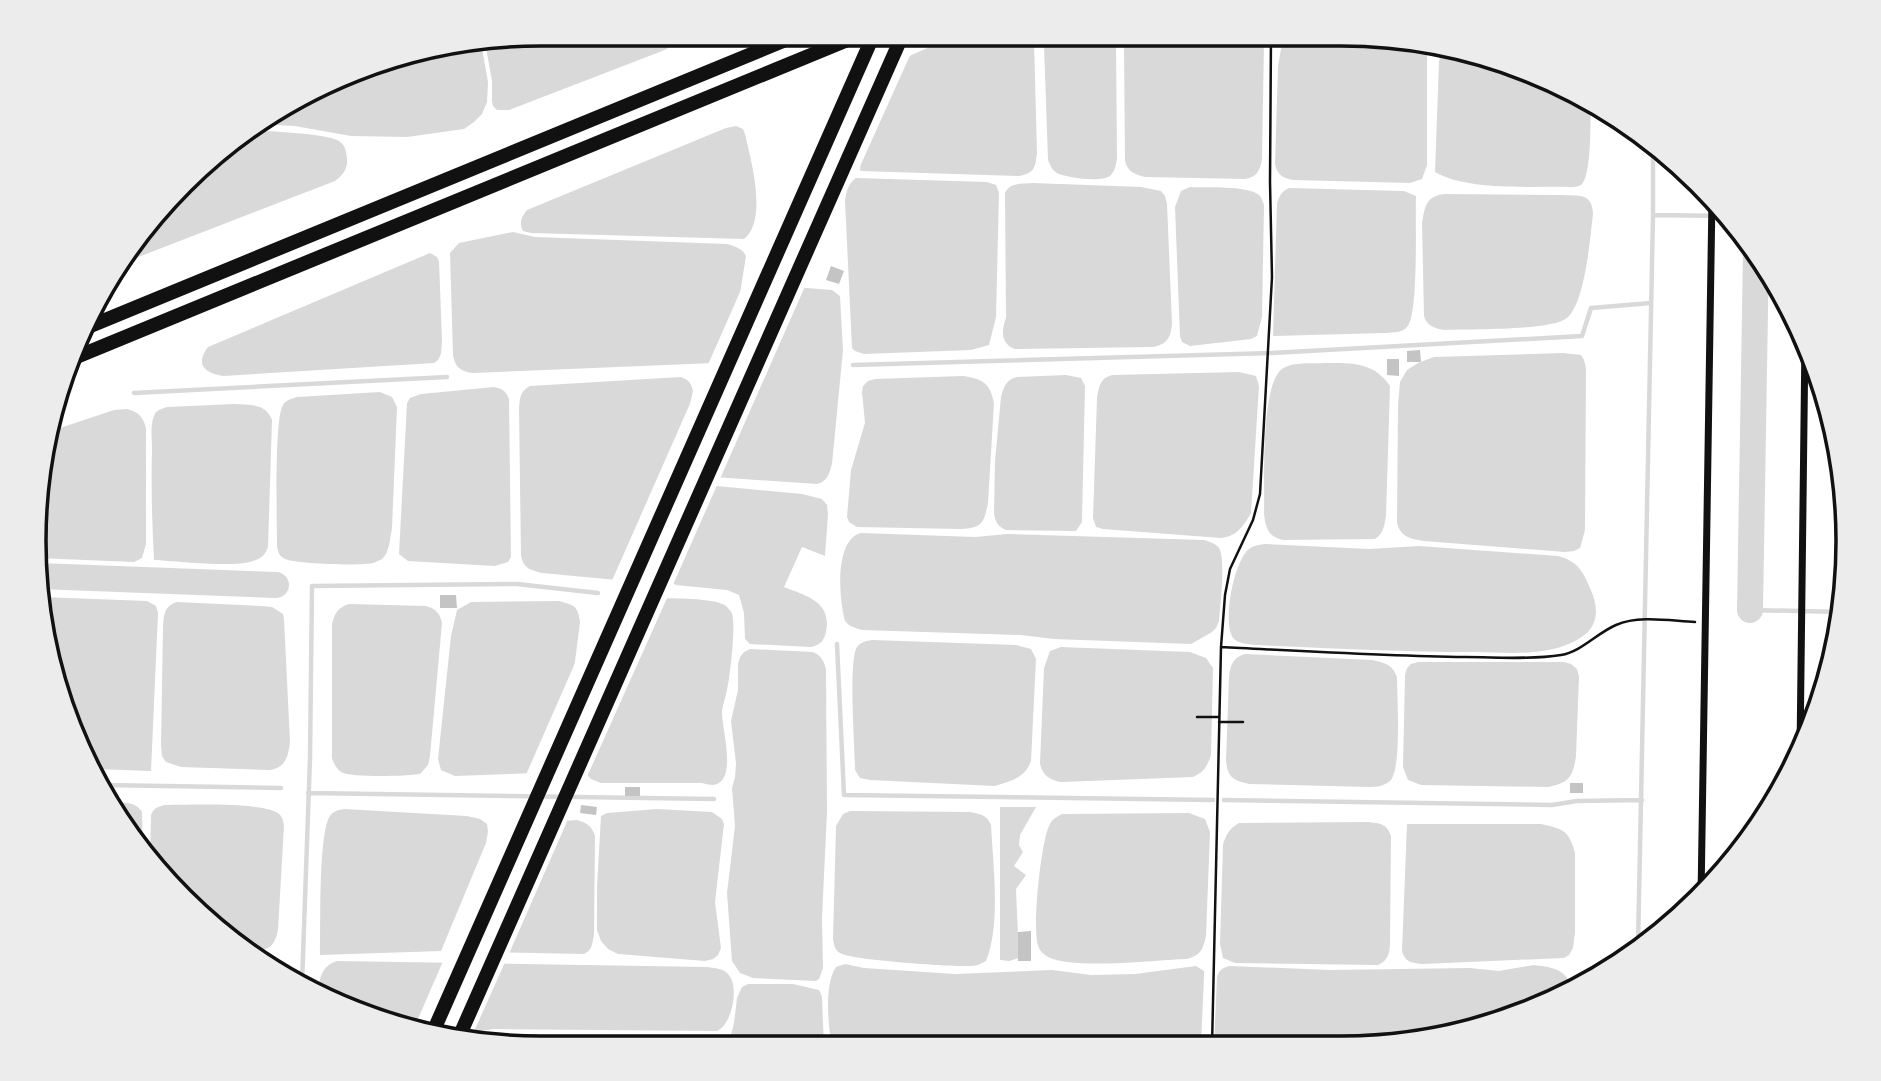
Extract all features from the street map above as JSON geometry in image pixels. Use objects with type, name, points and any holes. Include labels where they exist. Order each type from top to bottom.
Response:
[{"type":"highway","points":[[96,324],[771,46]]},
{"type":"highway","points":[[82,355],[833,46]]},
{"type":"highway","points":[[436,1024],[869,46]]},
{"type":"highway","points":[[462,1029],[902,46]]},
{"type":"street","points":[[1701,880],[1713,214]]},
{"type":"street","points":[[1800,724],[1805,369]]},
{"type":"path","points":[[1212,1036],[1221,647],[1225,595],[1230,569],[1253,520],[1260,494],[1272,277],[1271,46]]},
{"type":"path","points":[[1221,647],[1401,656],[1562,655],[1582,647],[1599,633],[1620,623],[1705,623]]},
{"type":"path","points":[[1197,717],[1243,722]]},
{"type":"shaded area","points":[[540,46],[668,46],[667,49],[509,110],[497,110],[493,106],[486,49]]},
{"type":"shaded area","points":[[932,46],[1034,46],[1037,153],[1033,169],[1019,176],[860,171],[869,74]]},
{"type":"shaded area","points":[[1044,46],[1116,46],[1117,159],[1113,172],[1101,179],[1076,178],[1057,173],[1048,160]]},
{"type":"shaded area","points":[[1264,46],[1262,159],[1255,175],[1245,179],[1145,177],[1130,170],[1125,161],[1124,47]]},
{"type":"shaded area","points":[[1282,46],[1373,47],[1427,53],[1427,165],[1422,179],[1410,183],[1293,180],[1283,177],[1275,164],[1278,66]]},
{"type":"shaded area","points":[[482,49],[488,82],[487,102],[482,114],[464,129],[407,137],[351,136],[272,125],[322,97],[381,72],[412,62]]},
{"type":"shaded area","points":[[1440,56],[1500,72],[1530,83],[1591,114],[1589,159],[1585,180],[1581,185],[1482,185],[1448,178],[1435,172]]},
{"type":"shaded area","points":[[736,126],[743,129],[745,134],[756,189],[755,218],[744,239],[523,231],[521,220],[527,210]]},
{"type":"shaded area","points":[[262,132],[307,134],[342,143],[346,150],[346,169],[335,181],[133,259],[190,190]]},
{"type":"shaded area","points":[[856,178],[987,182],[996,185],[999,193],[996,317],[989,345],[971,350],[864,354],[852,348],[845,201],[848,188]]},
{"type":"shaded area","points":[[1033,183],[1141,187],[1161,191],[1167,204],[1172,323],[1170,336],[1165,342],[1153,347],[1015,349],[1007,344],[1003,332],[1006,318],[1005,193],[1013,185]]},
{"type":"shaded area","points":[[1190,187],[1245,190],[1259,195],[1262,199],[1262,317],[1257,336],[1251,339],[1190,346],[1182,342],[1175,207],[1181,191]]},
{"type":"shaded area","points":[[1289,188],[1404,191],[1416,196],[1413,305],[1411,319],[1405,329],[1386,333],[1273,336],[1277,203]]},
{"type":"shaded area","points":[[1445,194],[1562,195],[1584,197],[1590,202],[1593,214],[1586,270],[1578,299],[1567,318],[1544,325],[1508,328],[1444,330],[1429,324],[1424,316],[1422,223],[1430,200]]},
{"type":"shaded area","points":[[513,232],[535,237],[727,244],[738,248],[746,256],[732,343],[714,363],[472,373],[461,370],[453,355],[450,253],[459,243]]},
{"type":"shaded area","points":[[430,253],[439,261],[442,340],[441,354],[434,363],[223,376],[206,370],[202,363],[208,347]]},
{"type":"shaded area","points":[[770,285],[832,290],[840,296],[843,350],[832,464],[826,479],[817,484],[700,476]]},
{"type":"shaded area","points":[[1563,353],[1581,355],[1586,368],[1585,530],[1580,548],[1565,552],[1424,541],[1404,534],[1397,523],[1398,405],[1400,382],[1407,370],[1434,357]]},
{"type":"shaded area","points":[[1325,363],[1370,368],[1390,386],[1386,516],[1382,532],[1375,539],[1283,540],[1271,534],[1266,524],[1265,437],[1270,394],[1275,379],[1282,369],[1292,365]]},
{"type":"shaded area","points":[[1239,372],[1256,376],[1259,386],[1251,513],[1242,527],[1221,538],[1096,527],[1093,518],[1097,398],[1103,381],[1112,375]]},
{"type":"shaded area","points":[[1066,375],[1081,378],[1085,386],[1082,522],[1076,531],[1006,530],[997,524],[994,514],[995,461],[1003,390],[1008,382],[1017,377]]},
{"type":"shaded area","points":[[963,376],[988,386],[994,403],[988,503],[981,523],[961,529],[857,527],[849,522],[847,517],[851,470],[865,423],[863,386],[875,379]]},
{"type":"shaded area","points":[[681,377],[689,382],[693,391],[649,583],[542,573],[528,568],[521,555],[519,408],[524,390],[530,386]]},
{"type":"shaded area","points":[[494,387],[504,391],[509,399],[511,557],[508,562],[495,566],[408,561],[399,554],[407,403],[410,398],[421,394]]},
{"type":"shaded area","points":[[380,392],[392,397],[397,407],[392,528],[385,556],[374,563],[356,564],[291,561],[281,557],[277,546],[277,450],[283,405],[297,397]]},
{"type":"shaded area","points":[[234,404],[262,408],[272,420],[267,550],[258,559],[244,563],[154,560],[152,424],[155,414],[167,407]]},
{"type":"shaded area","points":[[127,409],[135,412],[146,428],[146,544],[142,558],[134,562],[47,558],[47,508],[58,429],[114,410]]},
{"type":"shaded area","points":[[706,485],[802,494],[822,499],[827,505],[825,556],[802,547],[784,587],[816,601],[825,613],[825,635],[819,644],[811,647],[750,644],[745,639],[744,613],[739,595],[727,590],[676,585],[669,581]]},
{"type":"shaded area","points":[[861,533],[1204,540],[1216,545],[1221,554],[1219,621],[1212,632],[1191,644],[862,630],[845,621],[840,585],[842,558],[846,547],[852,538]]},
{"type":"shaded area","points":[[1265,544],[1369,549],[1419,546],[1558,556],[1575,564],[1585,577],[1595,601],[1595,620],[1589,631],[1572,643],[1526,653],[1392,651],[1244,644],[1234,639],[1230,632],[1231,593],[1238,566],[1244,555],[1251,548]]},
{"type":"shaded area","points":[[49,597],[147,601],[156,606],[158,613],[151,771],[102,769],[83,730],[62,669]]},
{"type":"shaded area","points":[[618,599],[706,600],[726,606],[731,612],[732,651],[722,711],[727,764],[721,782],[713,785],[601,783],[591,779],[586,773]]},
{"type":"shaded area","points":[[559,601],[574,607],[580,622],[561,772],[455,776],[441,770],[438,759],[451,636],[457,610],[471,602]]},
{"type":"shaded area","points":[[177,602],[272,607],[283,614],[290,742],[287,757],[280,766],[270,770],[181,767],[166,762],[162,756],[163,623],[167,609]]},
{"type":"shaded area","points":[[349,604],[426,606],[435,610],[440,617],[442,623],[430,756],[428,765],[420,774],[347,774],[336,767],[332,758],[332,624],[337,611]]},
{"type":"shaded area","points":[[872,640],[1016,645],[1031,649],[1036,659],[1031,761],[1025,771],[1017,778],[995,786],[860,778],[855,770],[854,655],[857,647]]},
{"type":"shaded area","points":[[1061,647],[1190,652],[1206,658],[1213,668],[1211,755],[1205,769],[1193,777],[1061,782],[1048,777],[1040,764],[1044,668],[1050,651]]},
{"type":"shaded area","points":[[750,649],[813,652],[822,659],[826,670],[827,811],[822,918],[823,968],[816,981],[753,978],[740,973],[732,961],[727,893],[735,826],[732,788],[736,763],[731,721],[738,690],[738,664],[744,652]]},
{"type":"shaded area","points":[[1245,654],[1372,660],[1390,667],[1397,677],[1398,732],[1396,762],[1390,781],[1369,787],[1249,784],[1232,777],[1226,761],[1229,677],[1233,663]]},
{"type":"shaded area","points":[[1411,664],[1571,664],[1577,669],[1579,676],[1576,756],[1569,778],[1548,787],[1421,785],[1408,780],[1403,767],[1405,675]]},
{"type":"shaded area","points":[[121,803],[133,804],[142,812],[143,835]]},
{"type":"shaded area","points":[[164,805],[254,807],[276,812],[281,816],[284,826],[278,930],[271,946],[261,949],[239,933],[190,891],[168,867],[150,845],[151,815],[156,808]]},
{"type":"shaded area","points":[[1000,807],[1036,807],[1020,835],[1019,845],[1023,852],[1014,866],[1026,875],[1016,889],[1019,958],[1009,961],[1000,960]]},
{"type":"shaded area","points":[[344,809],[467,816],[487,824],[486,843],[441,951],[320,955],[321,882],[326,826],[334,812]]},
{"type":"shaded area","points":[[657,809],[712,812],[722,819],[724,824],[715,902],[721,948],[713,959],[705,961],[618,954],[608,949],[601,941],[597,930],[597,887],[601,816],[607,813]]},
{"type":"shaded area","points":[[850,811],[970,812],[987,819],[991,825],[995,912],[991,946],[986,961],[972,966],[924,964],[848,956],[837,950],[833,939],[836,826],[843,814]]},
{"type":"shaded area","points":[[1189,813],[1205,819],[1210,832],[1206,936],[1198,954],[1186,959],[1095,964],[1060,961],[1042,952],[1036,936],[1038,884],[1043,847],[1054,819],[1062,814]]},
{"type":"shaded area","points":[[577,820],[589,825],[595,836],[594,935],[589,950],[584,954],[477,952],[563,821]]},
{"type":"shaded area","points":[[1368,822],[1382,825],[1391,836],[1390,945],[1385,961],[1378,965],[1235,963],[1223,958],[1220,944],[1223,845],[1233,827],[1239,823]]},
{"type":"shaded area","points":[[1407,824],[1541,824],[1564,832],[1575,853],[1575,933],[1569,955],[1564,958],[1422,964],[1407,960],[1402,951]]},
{"type":"shaded area","points":[[337,961],[706,967],[721,969],[728,974],[732,980],[734,996],[727,1021],[717,1031],[493,1029],[478,1031],[412,1019],[351,998],[319,982],[328,966]]},
{"type":"shaded area","points":[[845,964],[864,968],[955,974],[1052,970],[1091,975],[1135,974],[1196,966],[1204,971],[1201,1036],[831,1036],[828,994],[836,967]]},
{"type":"shaded area","points":[[1534,965],[1558,970],[1568,979],[1500,1009],[1437,1026],[1340,1036],[1214,1036],[1217,977],[1221,970],[1230,966],[1329,970],[1470,968],[1499,971]]},
{"type":"shaded area","points":[[748,984],[793,984],[819,990],[822,997],[824,1036],[731,1036],[737,998],[742,987]]},
{"type":"pier","points":[[912,51],[857,173],[866,73]]},
{"type":"pier","points":[[747,276],[735,343],[724,363],[707,367]]},
{"type":"pier","points":[[767,283],[806,284],[719,481],[698,479],[697,475]]},
{"type":"pier","points":[[696,390],[652,585],[649,587],[611,583]]},
{"type":"pier","points":[[705,482],[718,483],[672,587],[666,583]]},
{"type":"pier","points":[[618,595],[668,596],[586,779],[583,773],[615,598]]},
{"type":"pier","points":[[579,654],[564,774],[525,777]]},
{"type":"pier","points":[[569,817],[508,956],[475,954],[487,911],[524,848],[561,818]]},
{"type":"pier","points":[[444,959],[506,960],[474,1031],[417,1020]]},
{"type":"building","points":[[831,266],[844,271],[839,284],[826,280]]},
{"type":"building","points":[[1420,350],[1421,362],[1407,362],[1407,351]]},
{"type":"building","points":[[1387,359],[1399,359],[1399,376],[1387,375]]},
{"type":"building","points":[[440,595],[456,595],[457,608],[440,608]]},
{"type":"building","points":[[1570,783],[1583,783],[1583,793],[1570,793]]},
{"type":"building","points":[[625,787],[640,787],[640,796],[625,796]]},
{"type":"building","points":[[581,805],[597,807],[596,815],[580,813]]},
{"type":"building","points":[[1031,931],[1031,961],[1018,961],[1018,932]]},
{"type":"waterway","points":[[1638,936],[1653,157]]},
{"type":"waterway","points":[[1653,215],[1714,216]]},
{"type":"waterway","points":[[1750,610],[1756,271]]},
{"type":"waterway","points":[[853,365],[1272,353],[1582,336],[1591,308],[1651,303]]},
{"type":"waterway","points":[[134,393],[447,377]]},
{"type":"waterway","points":[[47,576],[276,585]]},
{"type":"waterway","points":[[302,974],[310,758],[312,586],[517,584],[598,593]]},
{"type":"waterway","points":[[1750,610],[1830,612]]},
{"type":"waterway","points":[[837,644],[844,795],[1213,800]]},
{"type":"waterway","points":[[111,785],[281,788]]},
{"type":"waterway","points":[[308,793],[714,799]]},
{"type":"waterway","points":[[1224,800],[1552,805],[1577,801],[1642,800]]}]
